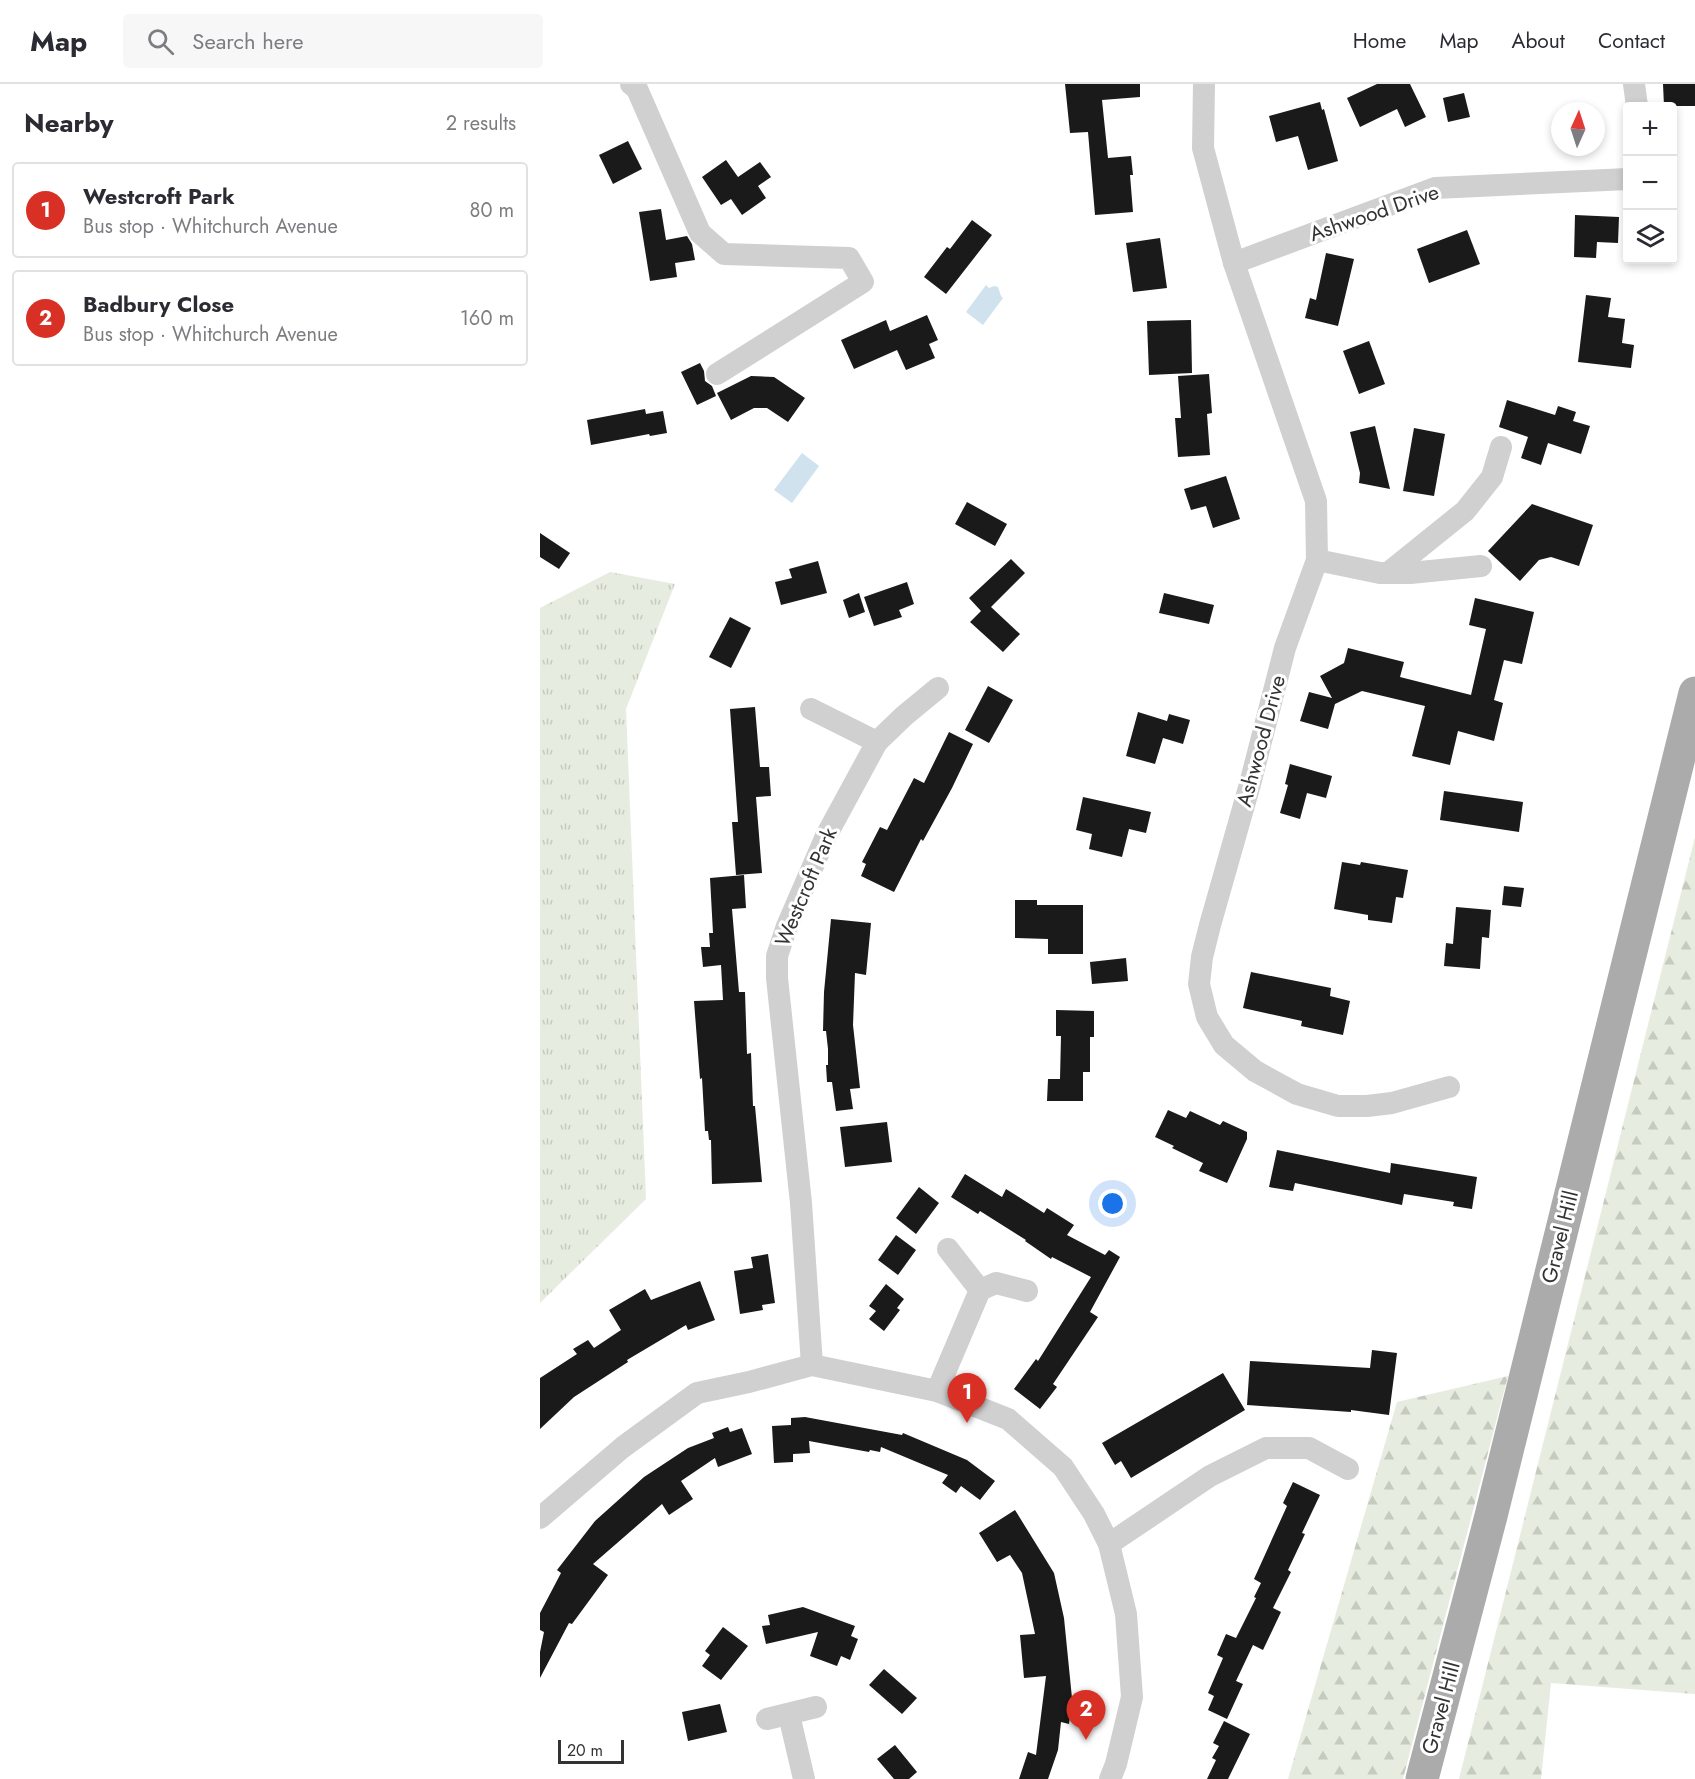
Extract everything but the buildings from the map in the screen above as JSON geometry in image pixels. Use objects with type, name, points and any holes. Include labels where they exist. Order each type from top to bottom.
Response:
[{"type":"main road","name":"Gravel Hill","points":[[1422,1779],[1491,1516],[1695,693]]},
{"type":"street","points":[[631,84],[637,89],[700,232],[724,254],[849,258],[863,282],[717,374]]},
{"type":"street","name":"Ashwood Drive","points":[[1204,84],[1203,148],[1234,263],[1316,501],[1317,560],[1285,648],[1251,784],[1202,957],[1199,984],[1207,1017],[1224,1045],[1255,1071],[1297,1094],[1338,1106],[1392,1103],[1449,1087]]},
{"type":"street","points":[[1634,84],[1636,102]]},
{"type":"street","name":"Ashwood Drive","points":[[1234,263],[1435,188],[1623,179]]},
{"type":"street","points":[[1388,573],[1465,511],[1492,477],[1501,447]]},
{"type":"street","points":[[1317,560],[1388,573],[1481,566]]},
{"type":"street","name":"Westcroft Park","points":[[812,1365],[801,1203],[777,978],[777,956],[826,836],[877,742],[938,688]]},
{"type":"street","points":[[811,709],[877,742]]},
{"type":"street","points":[[948,1249],[980,1290]]},
{"type":"street","points":[[937,1391],[980,1290],[996,1282],[1027,1291]]},
{"type":"street","points":[[540,1518],[623,1447],[697,1393],[812,1365],[937,1391],[1008,1419],[1063,1467],[1094,1514],[1109,1544],[1126,1614],[1132,1697],[1116,1764],[1110,1779]]},
{"type":"street","points":[[1109,1544],[1210,1476],[1266,1449],[1309,1448],[1348,1469]]},
{"type":"street","points":[[767,1719],[816,1707]]},
{"type":"street","points":[[789,1715],[804,1779]]},
{"type":"green space","points":[[610,572],[675,584],[626,709],[646,1199],[540,1303],[540,608]]},
{"type":"green space","points":[[1695,837],[1695,1694],[1551,1683],[1541,1779],[1459,1779]]},
{"type":"green space","points":[[1508,1376],[1403,1779],[1288,1779],[1397,1402]]},
{"type":"water","points":[[986,285],[989,288],[998,287],[1003,298],[983,325],[966,312]]},
{"type":"water","points":[[802,453],[819,466],[792,503],[774,490]]},
{"type":"place","name":"Westcroft Park","points":[[967,1423]]},
{"type":"place","name":"Badbury Close","points":[[1086,1740]]}]
